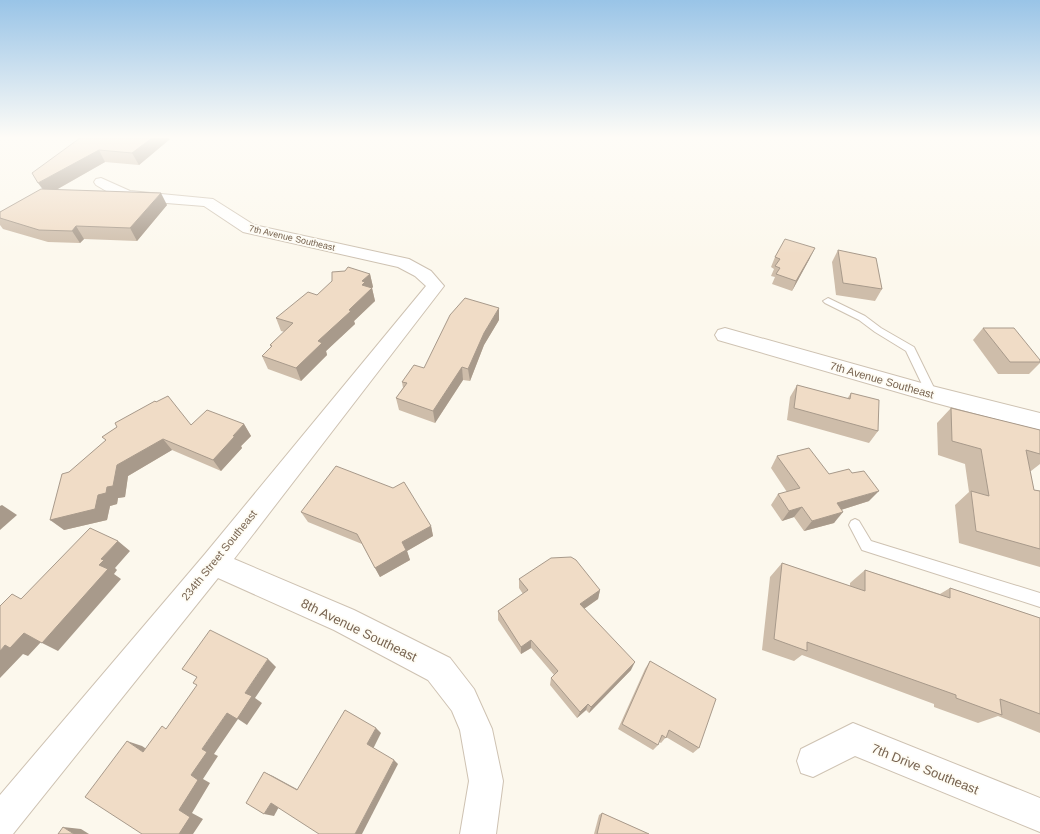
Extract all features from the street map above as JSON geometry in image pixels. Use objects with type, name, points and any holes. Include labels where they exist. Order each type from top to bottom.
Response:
[{"type":"street","name":"7th Avenue Southeast","points":[[101,182],[118,192],[129,195],[208,202],[216,206],[237,224],[249,229],[403,263],[414,267],[428,276],[435,286]]},
{"type":"street","name":"234th Street Southeast","points":[[0,822],[214,563],[435,286]]},
{"type":"street","name":"7th Avenue Southeast","points":[[725,335],[932,394],[1040,422]]},
{"type":"street","name":"8th Avenue Southeast","points":[[214,563],[344,620],[439,669],[463,700],[476,729],[486,781],[478,834]]},
{"type":"street","name":"7th Drive Southeast","points":[[813,761],[853,739],[1040,816]]},
{"type":"lane","points":[[828,301],[862,318],[878,330],[896,339],[910,349],[932,394]]},
{"type":"lane","points":[[855,525],[868,546],[1040,600]]},
{"type":"building","points":[[34,177],[49,177],[38,183]]},
{"type":"building","points":[[41,189],[161,193],[130,228],[76,226],[72,231],[39,230],[0,218],[0,212]]},
{"type":"building","points":[[785,239],[815,248],[796,281],[776,274],[780,268],[775,266],[780,259],[775,257]]},
{"type":"building","points":[[838,250],[876,258],[882,289],[843,283]]},
{"type":"building","points":[[348,267],[370,274],[362,281],[365,282],[362,285],[372,288],[349,310],[351,311],[318,341],[322,343],[296,368],[262,356],[272,346],[270,345],[293,323],[276,318],[308,292],[317,295],[332,281],[332,272],[345,271]]},
{"type":"building","points":[[465,298],[499,308],[484,333],[468,369],[462,367],[433,411],[396,398],[407,383],[402,382],[414,365],[424,368],[450,315]]},
{"type":"building","points":[[983,328],[1014,328],[1040,360],[1040,362],[1010,362]]},
{"type":"building","points":[[797,385],[850,399],[851,393],[879,400],[878,431],[794,408]]},
{"type":"building","points":[[168,396],[191,425],[207,410],[244,424],[213,460],[163,439],[117,465],[113,486],[107,487],[106,493],[98,495],[95,509],[50,520],[62,474],[69,472],[106,440],[102,437],[117,427],[115,423],[155,401],[156,402]]},
{"type":"building","points":[[951,408],[1040,430],[1040,454],[1026,450],[1034,490],[1040,491],[1040,549],[976,531],[971,491],[989,496],[981,449],[952,441]]},
{"type":"building","points":[[809,448],[829,474],[849,469],[852,473],[864,471],[879,491],[837,503],[843,512],[812,521],[802,507],[789,511],[778,494],[800,488],[777,456]]},
{"type":"building","points":[[336,466],[393,488],[404,482],[431,526],[402,542],[406,550],[375,568],[357,534],[301,512]]},
{"type":"building","points":[[90,528],[118,541],[101,559],[104,560],[99,565],[108,569],[42,643],[24,633],[10,648],[5,645],[0,651],[0,606],[12,594],[21,599]]},
{"type":"building","points":[[571,557],[576,560],[600,590],[580,604],[635,662],[591,707],[588,704],[580,712],[551,678],[558,671],[531,640],[521,647],[498,611],[528,590],[519,579],[551,558]]},
{"type":"building","points":[[782,563],[865,591],[865,570],[950,598],[950,588],[1040,618],[1040,714],[1000,699],[1002,715],[956,698],[956,695],[807,642],[807,651],[774,639]]},
{"type":"building","points":[[210,630],[268,659],[245,693],[252,696],[237,719],[227,713],[202,749],[207,752],[191,775],[198,780],[179,810],[190,817],[179,834],[142,834],[85,797],[127,741],[143,752],[162,726],[166,729],[197,685],[193,683],[197,677],[182,669]]},
{"type":"building","points":[[650,661],[716,699],[699,748],[669,730],[666,738],[662,735],[658,745],[622,724]]},
{"type":"building","points":[[345,710],[376,728],[367,744],[394,760],[355,834],[319,834],[271,803],[264,814],[246,803],[264,772],[297,790]]},
{"type":"building","points":[[602,813],[649,834],[597,834]]},
{"type":"building","points":[[63,827],[74,834],[58,834]]}]
